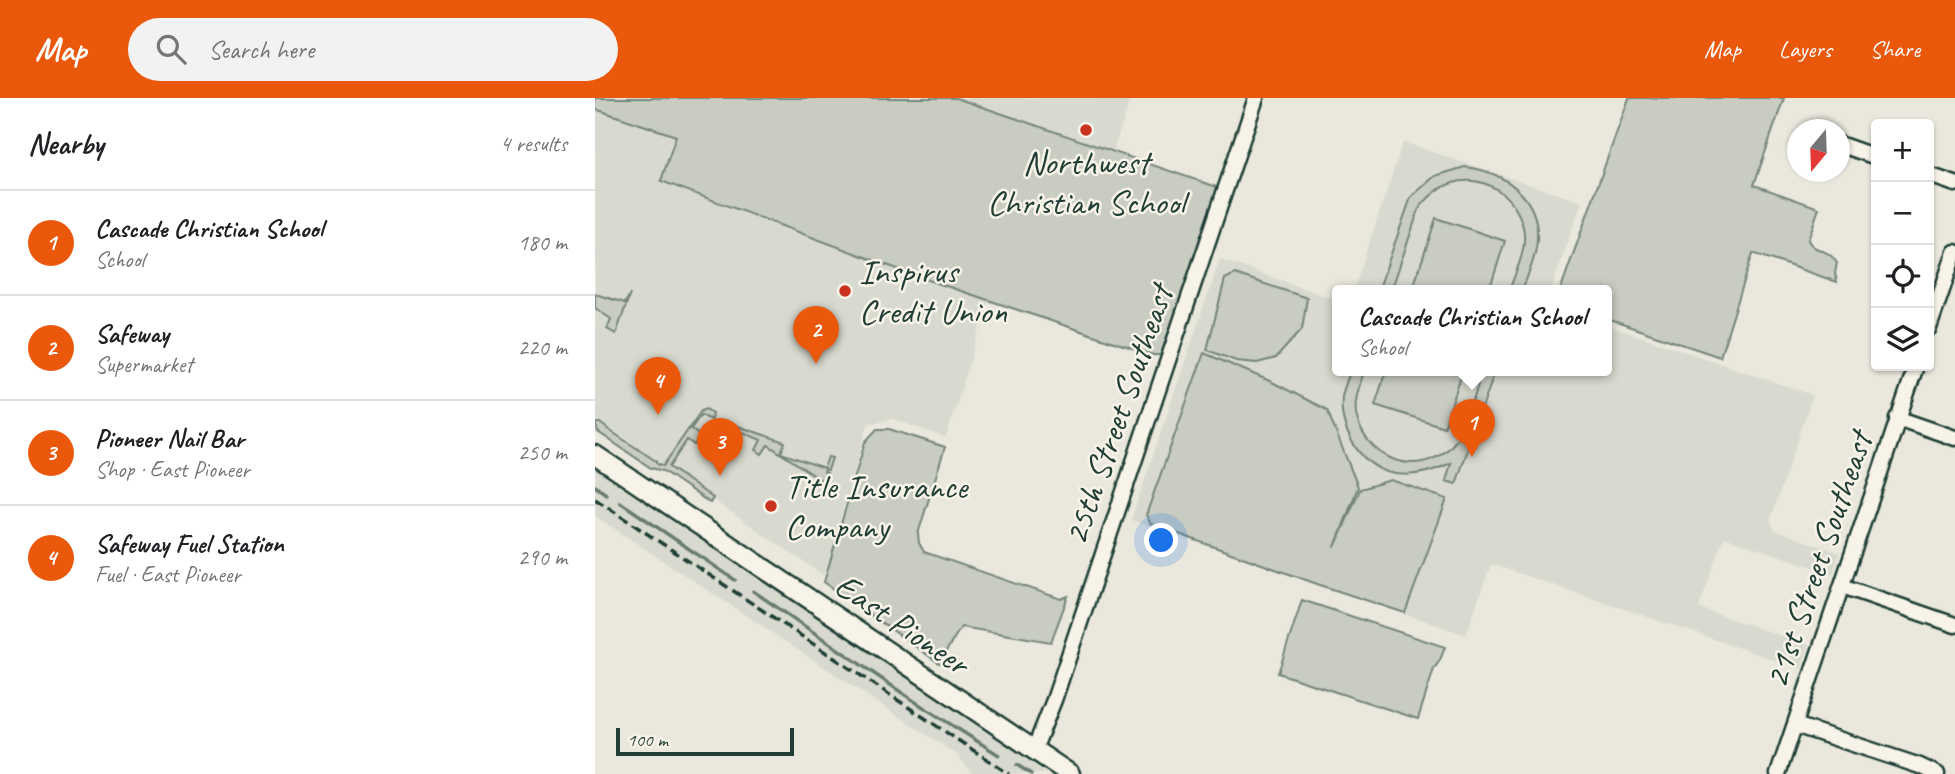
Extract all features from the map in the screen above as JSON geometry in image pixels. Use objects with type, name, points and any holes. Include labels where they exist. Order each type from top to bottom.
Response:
[{"type":"street","name":"25th Street Southeast","points":[[1034,750],[1054,700],[1256,98]]},
{"type":"street","points":[[1850,148],[1871,154]]},
{"type":"street","points":[[1934,177],[1955,184]]},
{"type":"street","points":[[1934,314],[1955,254]]},
{"type":"street","name":"21st Street Southeast","points":[[1778,774],[1914,371]]},
{"type":"street","points":[[1898,418],[1955,438]]},
{"type":"street","name":"East Pioneer","points":[[595,454],[1070,774]]},
{"type":"street","points":[[1842,586],[1955,625]]},
{"type":"street","points":[[1795,725],[1937,774]]},
{"type":"shaded area","points":[[595,98],[956,98],[1220,188],[1164,352],[1153,355],[919,277],[661,181],[676,136],[595,109]]},
{"type":"shaded area","name":"Northwest Christian School","points":[[956,98],[1131,98],[1113,151]]},
{"type":"shaded area","points":[[1629,98],[1784,98],[1754,185],[1819,208],[1808,240],[1814,247],[1830,254],[1837,263],[1837,282],[1753,253],[1720,357],[1612,321],[1612,285],[1562,285]]},
{"type":"shaded area","points":[[595,109],[676,136],[661,180],[919,277],[989,300],[946,438],[893,419],[868,424],[824,576],[595,419]]},
{"type":"shaded area","points":[[1403,142],[1582,202],[1553,285],[1355,285]]},
{"type":"shaded area","points":[[1465,167],[1481,170],[1508,182],[1520,192],[1534,216],[1537,231],[1536,248],[1524,285],[1511,285],[1524,240],[1516,209],[1500,191],[1489,185],[1466,181],[1443,187],[1422,205],[1393,285],[1380,285],[1411,197],[1435,176]]},
{"type":"shaded area","points":[[1436,218],[1505,241],[1491,285],[1414,285]]},
{"type":"shaded area","points":[[1220,259],[1332,298],[1332,376],[1612,376],[1612,327],[1813,395],[1771,519],[1774,530],[1840,553],[1833,574],[1724,537],[1699,608],[1809,645],[1801,669],[1491,564],[1466,635],[1131,520]]},
{"type":"shaded area","points":[[1235,274],[1307,298],[1302,329],[1276,358],[1257,363],[1236,361],[1207,350],[1225,279]]},
{"type":"shaded area","points":[[595,294],[625,303],[630,294],[616,334],[607,329],[611,319],[595,308]]},
{"type":"shaded area","points":[[1204,353],[1272,382],[1327,410],[1358,487],[1335,547],[1360,489],[1391,480],[1447,499],[1405,613],[1151,524],[1146,515]]},
{"type":"shaded area","points":[[1348,376],[1363,376],[1356,413],[1368,441],[1391,458],[1419,463],[1434,458],[1454,443],[1469,414],[1480,376],[1493,376],[1456,484],[1446,481],[1451,463],[1420,474],[1404,475],[1387,472],[1367,460],[1347,432],[1342,409]]},
{"type":"shaded area","points":[[1384,376],[1461,376],[1444,427],[1375,405]]},
{"type":"shaded area","points":[[706,409],[712,413],[711,420],[701,415],[691,429],[700,436],[694,445],[687,440],[669,467],[713,498],[710,503],[598,432],[595,423],[600,423],[663,466],[701,411]]},
{"type":"shaded area","points":[[729,423],[785,442],[781,453],[824,468],[828,457],[832,458],[828,470],[825,469],[824,472],[827,473],[824,482],[768,445],[762,454],[756,450],[761,440],[729,426],[724,435],[722,434],[721,429]]},
{"type":"shaded area","points":[[877,429],[889,429],[945,447],[918,534],[924,552],[1061,599],[1068,596],[1051,642],[961,627],[939,663],[824,582],[865,442]]},
{"type":"shaded area","points":[[595,454],[1068,774],[973,774],[957,755],[595,516]]},
{"type":"shaded area","points":[[1302,600],[1445,647],[1434,669],[1418,719],[1278,673]]},
{"type":"waterway","points":[[595,486],[606,494]]},
{"type":"waterway","points":[[620,502],[735,580]]},
{"type":"waterway","points":[[753,591],[914,701],[999,755]]},
{"type":"waterway","points":[[1017,765],[1031,774]]},
{"type":"railway","points":[[595,499],[1009,774]]},
{"type":"place","name":"Northwest Christian School","points":[[1086,130]]},
{"type":"place","name":"Inspirus Credit Union","points":[[845,291]]},
{"type":"place","name":"Safeway","points":[[816,364]]},
{"type":"place","name":"Safeway Fuel Station","points":[[658,415]]},
{"type":"place","name":"Cascade Christian School","points":[[1472,457]]},
{"type":"place","name":"Pioneer Nail Bar","points":[[720,476]]},
{"type":"place","name":"Title Insurance Company","points":[[771,506]]}]
